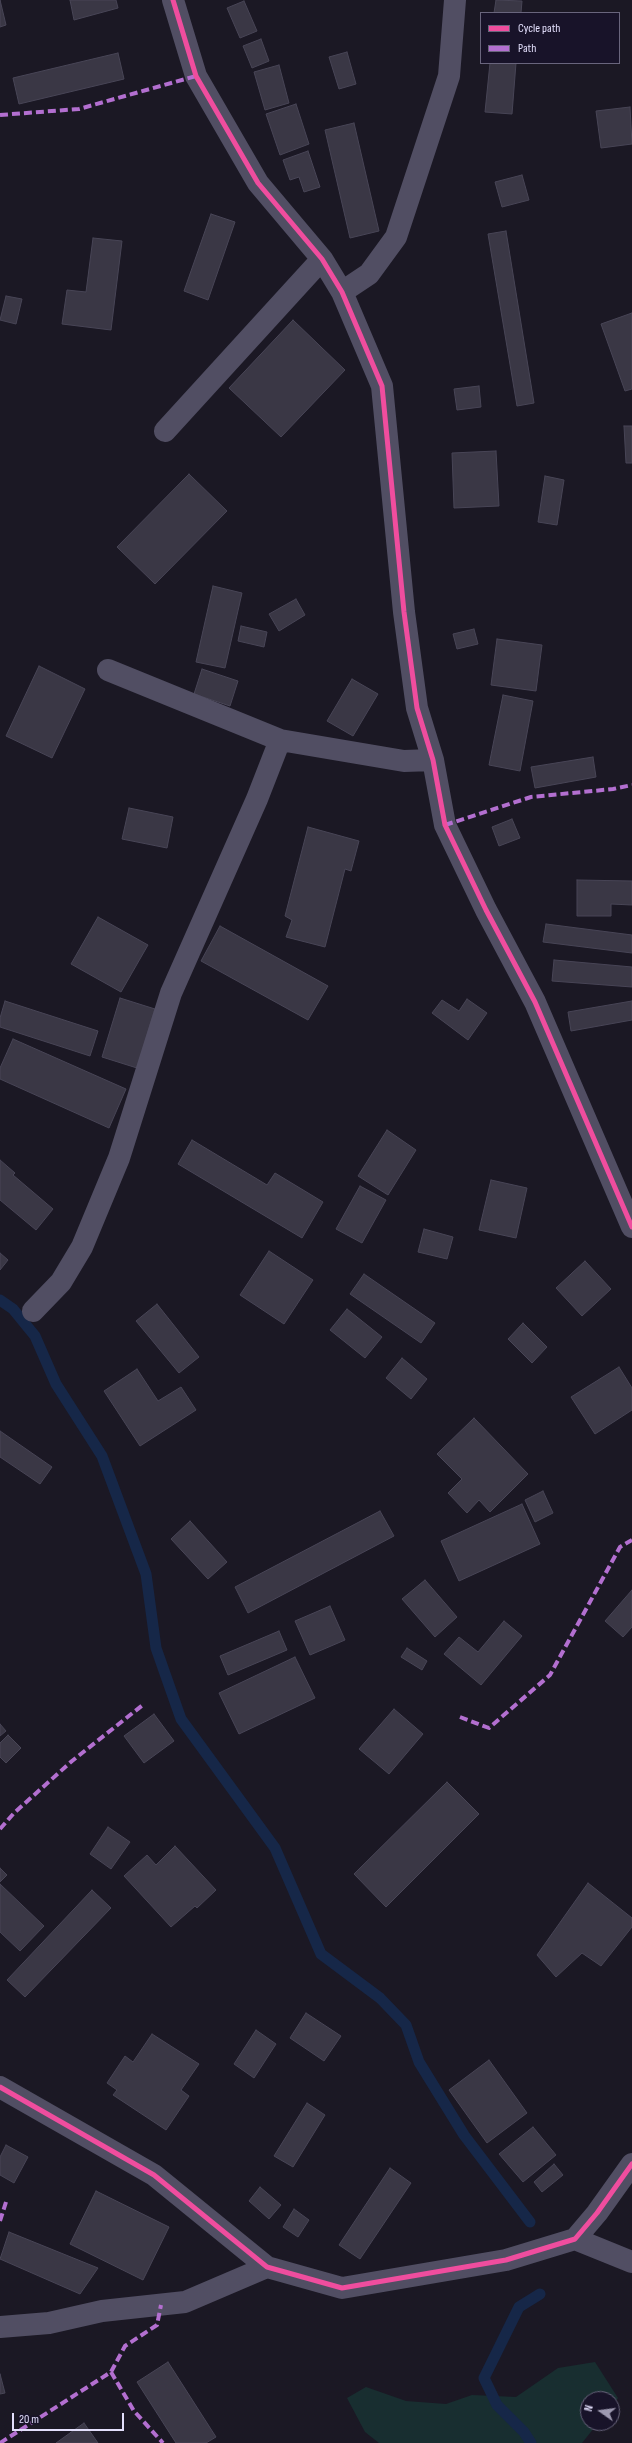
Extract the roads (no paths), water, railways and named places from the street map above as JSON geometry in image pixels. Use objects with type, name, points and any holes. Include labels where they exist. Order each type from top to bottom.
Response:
[{"type":"street","points":[[173,0],[196,76],[258,183],[322,259],[342,292],[382,386],[404,612],[417,708],[433,760],[445,825],[486,910],[534,1002],[632,1227]]},
{"type":"street","points":[[342,292],[369,274],[396,237],[449,76],[455,0]]},
{"type":"street","points":[[165,431],[322,259]]},
{"type":"street","points":[[108,670],[280,740],[404,761],[433,760]]},
{"type":"street","points":[[33,1311],[61,1282],[85,1239],[120,1158],[172,993],[257,799],[280,740]]},
{"type":"street","points":[[0,2087],[154,2175],[267,2267],[342,2288],[506,2260],[575,2239],[597,2213],[632,2164]]},
{"type":"street","points":[[575,2239],[632,2262]]},
{"type":"street","points":[[0,2327],[49,2323],[102,2311],[185,2302],[267,2267]]},
{"type":"waterway","points":[[0,1300],[13,1309],[35,1336],[56,1384],[102,1456],[146,1574],[156,1648],[181,1719],[275,1848],[321,1954],[380,1998],[406,2025],[419,2062],[464,2135],[530,2222]]},
{"type":"waterway","points":[[531,2443],[524,2432],[497,2405],[484,2378],[519,2307],[540,2294]]}]
